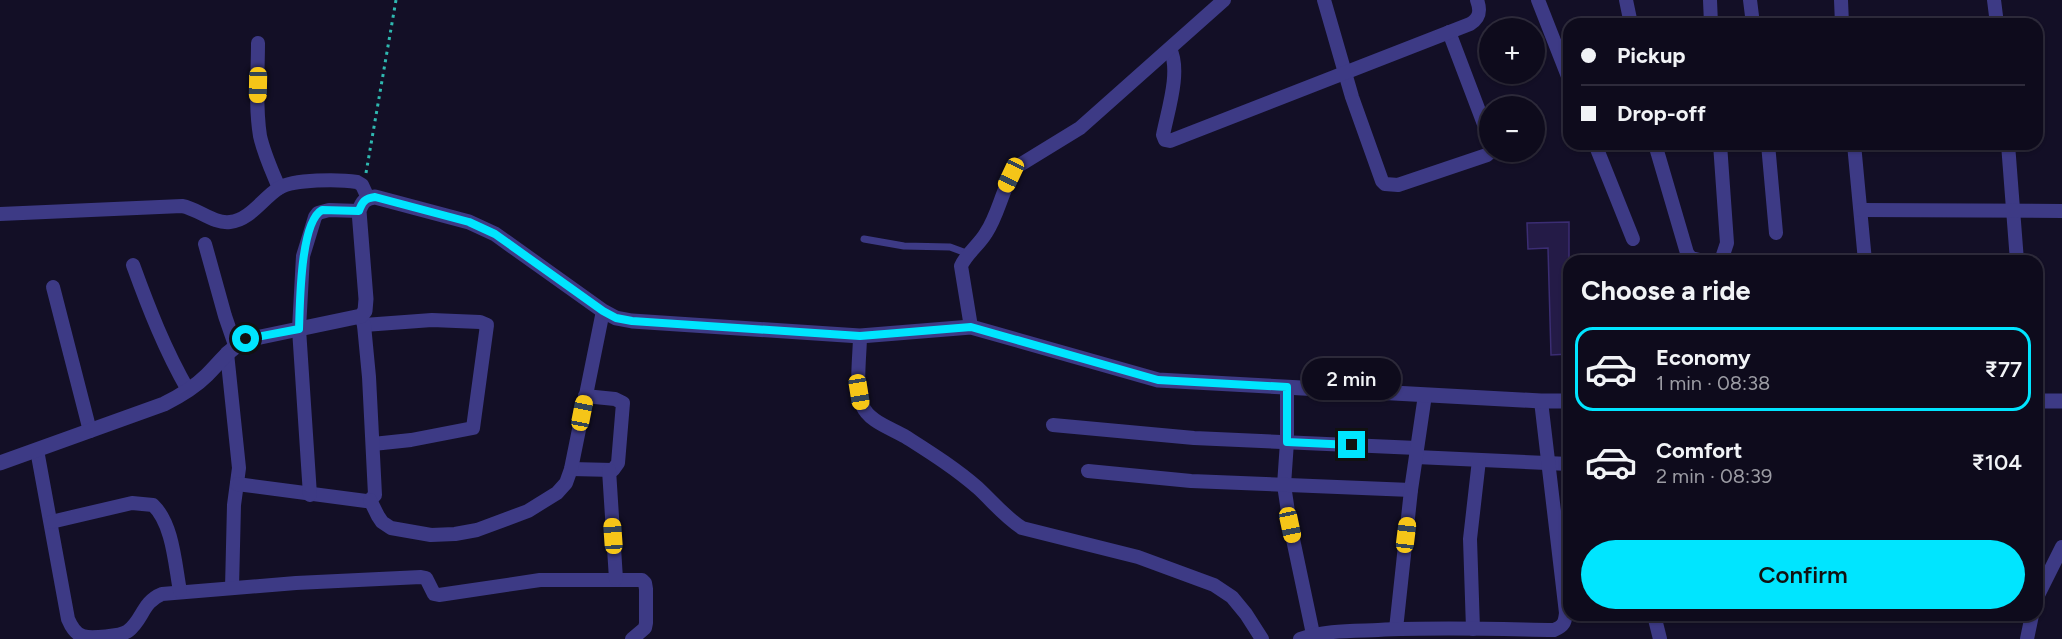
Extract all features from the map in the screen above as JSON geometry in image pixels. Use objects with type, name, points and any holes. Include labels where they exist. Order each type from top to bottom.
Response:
[{"type":"street","points":[[971,327],[960,272],[963,260],[987,232],[1011,175],[1018,166],[1080,128],[1224,0]]},
{"type":"street","points":[[1324,0],[1361,123],[1382,181],[1385,184],[1398,184],[1479,157]]},
{"type":"street","points":[[1170,49],[1174,58],[1174,71],[1163,135],[1165,140],[1170,141],[1346,74],[1476,20],[1480,8],[1477,0]]},
{"type":"street","points":[[1538,0],[1563,64]]},
{"type":"street","points":[[1626,0],[1630,18]]},
{"type":"street","points":[[1710,0],[1711,18]]},
{"type":"street","points":[[1750,0],[1752,18]]},
{"type":"street","points":[[1841,0],[1842,18]]},
{"type":"street","points":[[1994,0],[1996,18]]},
{"type":"street","points":[[1449,32],[1479,111]]},
{"type":"street","points":[[258,42],[260,135],[279,188]]},
{"type":"street","points":[[1597,150],[1633,239]]},
{"type":"street","points":[[1657,150],[1688,255]]},
{"type":"street","points":[[1720,150],[1727,243],[1723,255]]},
{"type":"street","points":[[1769,150],[1776,233]]},
{"type":"street","points":[[1855,150],[1865,255]]},
{"type":"street","points":[[2009,150],[2017,255]]},
{"type":"street","points":[[0,214],[182,206],[192,208],[214,220],[232,222],[242,219],[279,188],[295,183],[350,181],[375,197],[469,222],[495,234],[603,311],[616,318],[632,321],[860,336],[971,327],[1158,380],[1563,401]]},
{"type":"street","points":[[237,484],[310,495],[370,500],[375,495],[373,444],[362,321],[366,299],[359,211],[365,191]]},
{"type":"street","points":[[310,495],[299,329],[302,264],[315,217],[322,210],[359,211]]},
{"type":"street","points":[[1861,210],[2062,211]]},
{"type":"street","points":[[205,244],[225,316],[231,349],[238,450],[232,588]]},
{"type":"street","points":[[134,265],[150,313],[167,353],[188,390]]},
{"type":"street","points":[[53,287],[90,431]]},
{"type":"street","points":[[370,500],[382,522],[391,528],[431,535],[477,530],[528,511],[557,493],[566,483],[571,469],[603,311]]},
{"type":"street","points":[[0,463],[164,404],[206,376],[231,349],[246,339],[362,321],[432,320],[480,322],[487,325],[473,428],[411,440],[373,444]]},
{"type":"street","points":[[860,336],[859,392],[861,404],[878,423],[896,431],[947,463],[1007,518],[1022,528],[1138,557],[1214,585],[1232,597],[1262,639]]},
{"type":"street","points":[[1287,387],[1284,485],[1306,637],[1396,629],[1473,629],[1508,634],[1554,630],[1560,628],[1565,621]]},
{"type":"street","points":[[1396,629],[1425,395]]},
{"type":"street","points":[[571,469],[609,470],[616,467],[618,463],[623,403],[615,399],[585,396]]},
{"type":"street","points":[[2043,400],[2062,401]]},
{"type":"street","points":[[1541,401],[1563,588]]},
{"type":"street","points":[[1053,425],[1194,438],[1287,442],[1479,460],[1563,464]]},
{"type":"street","points":[[37,450],[68,619],[76,632],[83,637],[93,638],[129,631],[153,597],[162,594],[180,591],[421,577],[426,578],[434,594],[439,596],[540,580],[637,580],[645,583],[645,628],[632,639]]},
{"type":"street","points":[[1473,629],[1470,538],[1479,460]]},
{"type":"street","points":[[609,470],[616,579]]},
{"type":"street","points":[[1088,471],[1191,481],[1412,490]]},
{"type":"street","points":[[51,522],[132,503],[153,505],[161,513],[166,524],[180,591]]},
{"type":"street","points":[[2043,585],[2062,547]]},
{"type":"street","points":[[1656,621],[1660,639]]},
{"type":"street","points":[[2027,639],[2031,621]]},
{"type":"lane","points":[[864,239],[904,246],[950,248],[969,254]]},
{"type":"path","points":[[365,191],[396,0]]},
{"type":"building","points":[[1569,222],[1569,255],[1563,255],[1563,354],[1551,355],[1548,248],[1528,249],[1527,223]]},
{"type":"route","points":[[246,339],[299,329],[303,256],[315,217],[322,210],[359,211],[362,203],[368,198],[375,197],[469,222],[495,234],[616,318],[632,321],[860,336],[971,327],[1158,380],[1287,387],[1287,442],[1352,445]]}]
